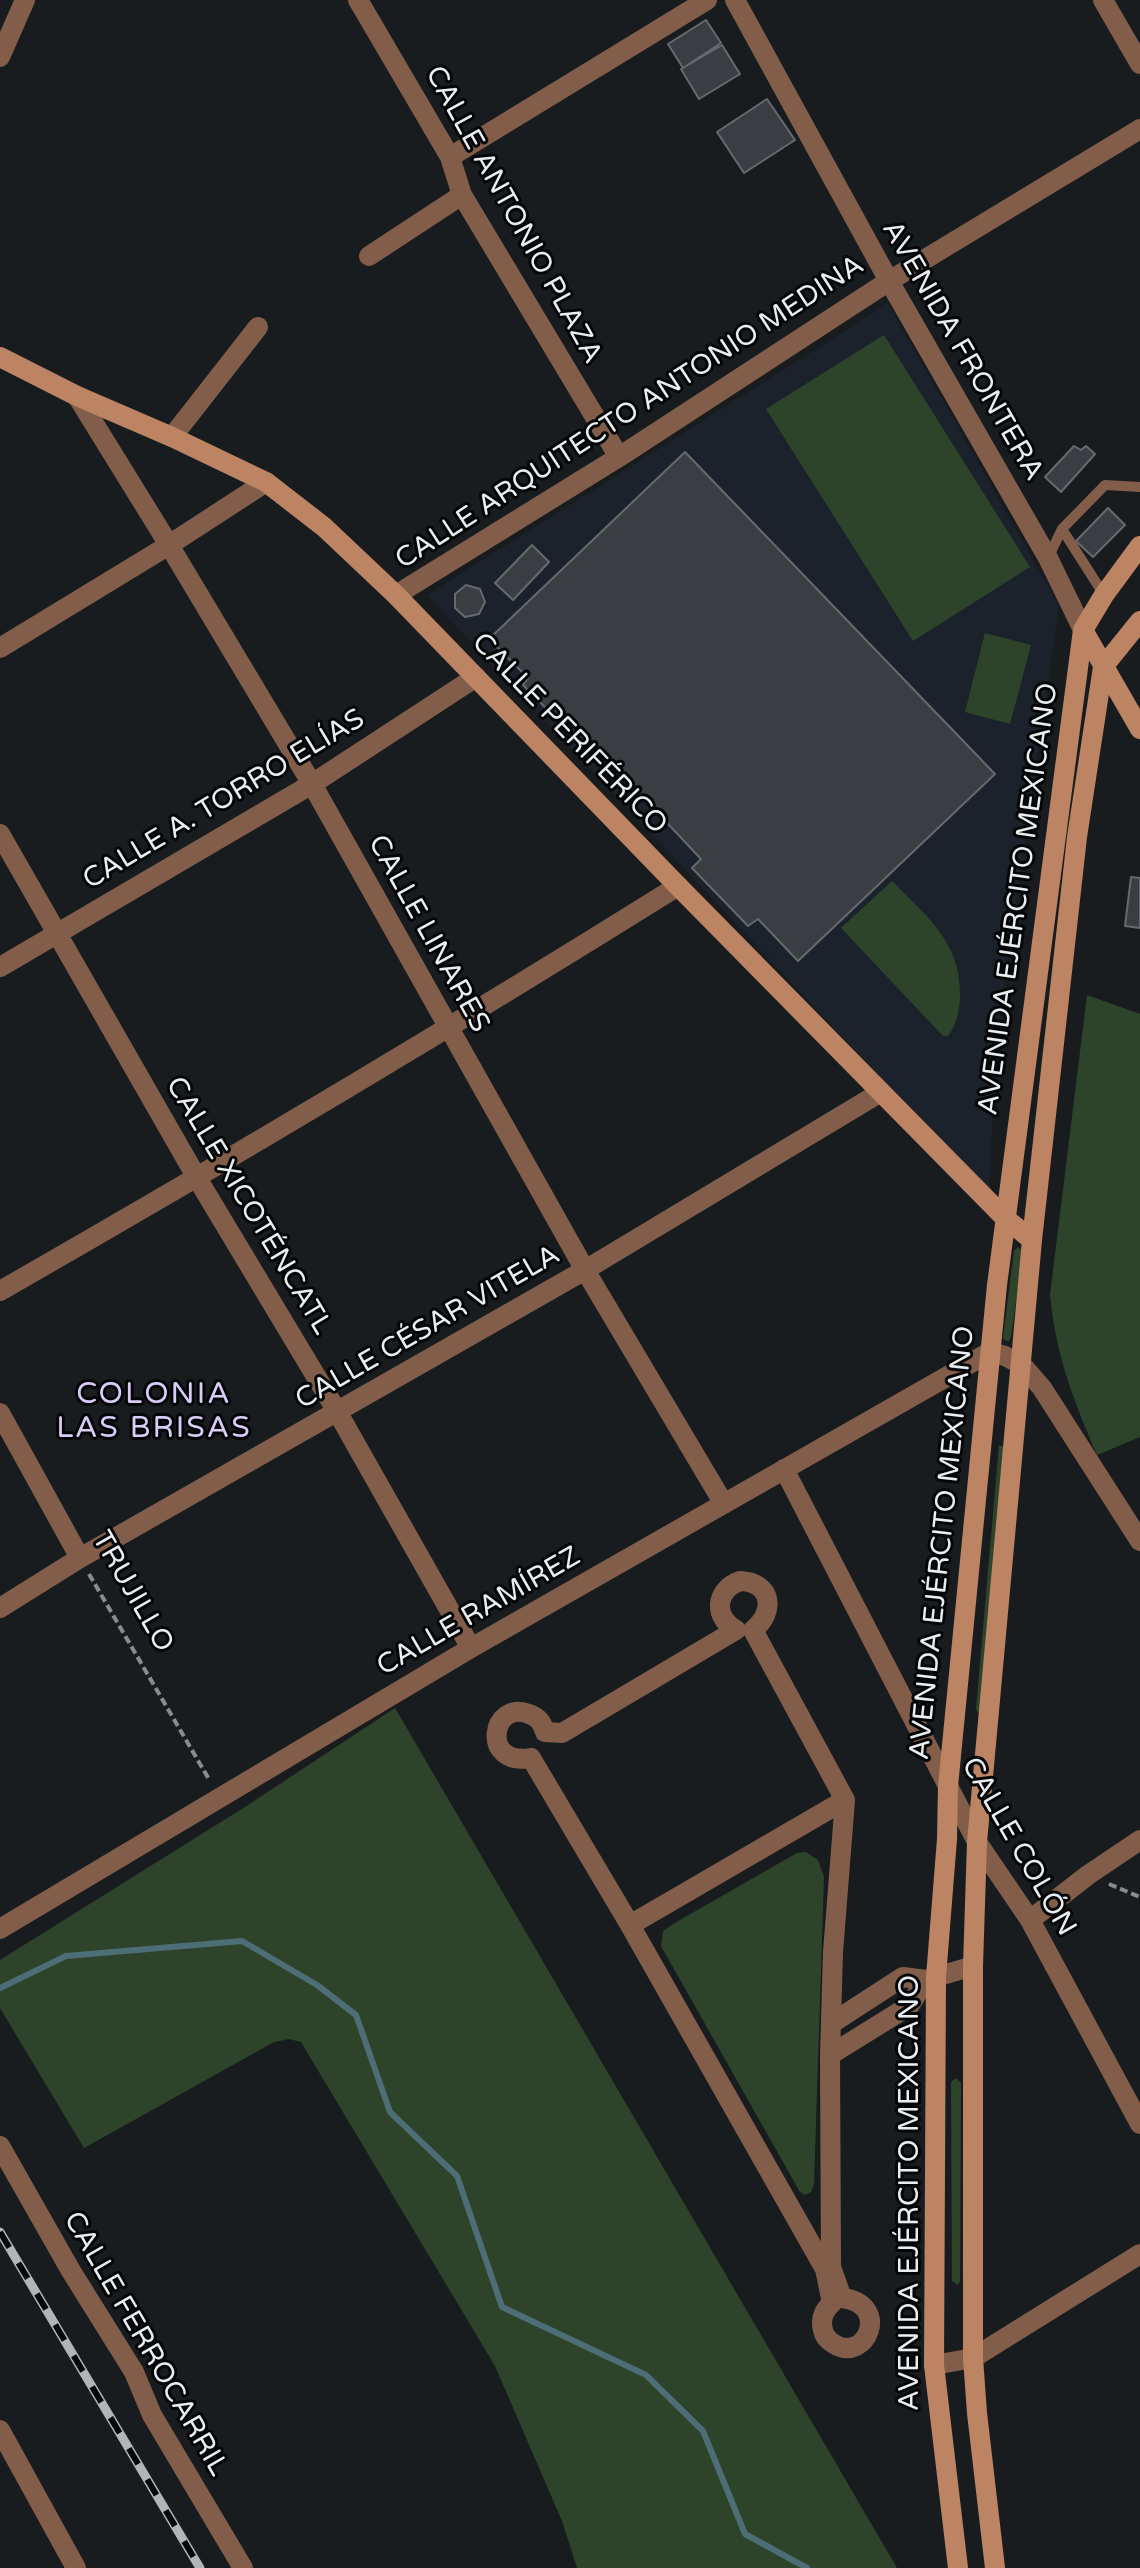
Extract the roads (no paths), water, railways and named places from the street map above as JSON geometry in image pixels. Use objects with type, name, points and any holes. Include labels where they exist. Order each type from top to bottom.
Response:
[{"type":"main road","name":"CALLE PERIFÉRICO","points":[[0,357],[77,396],[266,482],[324,527],[396,595],[1005,1218],[1032,1240]]},
{"type":"main road","name":"AVENIDA EJÉRCITO MEXICANO","points":[[958,2568],[934,2365],[931,1979],[947,1839],[948,1786],[1005,1218],[1083,630],[1140,546]]},
{"type":"main road","name":"AVENIDA EJÉRCITO MEXICANO","points":[[995,2568],[973,2358],[973,1966],[977,1842],[1032,1240],[1077,837],[1103,667],[1140,621]]},
{"type":"main road","name":"AVENIDA FRONTERA","points":[[1083,630],[1140,729]]},
{"type":"street","points":[[0,57],[25,0]]},
{"type":"street","name":"CALLE ANTONIO PLAZA","points":[[358,0],[450,157],[462,195],[619,457]]},
{"type":"street","points":[[450,157],[707,0]]},
{"type":"street","name":"AVENIDA FRONTERA","points":[[735,0],[889,281],[1048,558],[1083,630]]},
{"type":"street","points":[[1103,0],[1140,64]]},
{"type":"street","name":"CALLE ARQUITECTO ANTONIO MEDINA","points":[[396,595],[619,457],[889,281],[1140,129]]},
{"type":"street","points":[[369,256],[462,195]]},
{"type":"street","points":[[172,437],[258,327]]},
{"type":"street","name":"CALLE LINARES","points":[[77,396],[312,784],[585,1270],[724,1504]]},
{"type":"street","points":[[0,648],[266,482]]},
{"type":"street","name":"CALLE A. TORRO ELÍAS","points":[[0,967],[312,784],[476,677]]},
{"type":"street","name":"CALLE XICOTÉNCATL","points":[[0,834],[197,1178],[338,1413],[471,1648]]},
{"type":"street","points":[[0,1291],[449,1029],[678,886]]},
{"type":"street","name":"CALLE CÉSAR VITELA","points":[[0,1608],[80,1558],[585,1270],[881,1092]]},
{"type":"street","points":[[990,1352],[1022,1365],[1042,1388],[1140,1541]]},
{"type":"street","name":"CALLE RAMÍREZ","points":[[0,1929],[471,1648],[990,1352]]},
{"type":"street","name":"TRUJILLO","points":[[0,1413],[80,1558]]},
{"type":"street","name":"CALLE COLÓN","points":[[784,1469],[977,1842],[1030,1920],[1140,2124]]},
{"type":"street","points":[[750,1581],[759,1586],[769,1605],[764,1621],[753,1630],[845,1800],[833,1952],[831,2267],[842,2298],[862,2304],[870,2315],[871,2327],[859,2345],[849,2348],[830,2342],[823,2333],[822,2316],[832,2303],[825,2269],[630,1925],[531,1758],[518,1761],[507,1756],[499,1748],[497,1728],[510,1713],[521,1711],[537,1717],[545,1732],[562,1733],[736,1630],[722,1618],[719,1605],[722,1593],[730,1585],[750,1581]]},
{"type":"street","points":[[630,1925],[845,1800]]},
{"type":"street","points":[[1030,1920],[1140,1840]]},
{"type":"street","points":[[832,2023],[903,1977],[931,1979],[973,1966]]},
{"type":"street","points":[[830,2055],[909,2006],[931,1979]]},
{"type":"street","name":"CALLE FERROCARRIL","points":[[0,2146],[71,2271],[134,2372],[152,2415],[243,2568]]},
{"type":"street","points":[[934,2365],[973,2358],[1140,2254]]},
{"type":"street","points":[[0,2430],[76,2568]]},
{"type":"lane","points":[[1048,558],[1062,529],[1105,485],[1140,487]]},
{"type":"lane","points":[[1062,529],[1104,595]]},
{"type":"waterway","points":[[0,1988],[66,1956],[242,1941],[317,1985],[356,2015],[390,2112],[457,2176],[502,2307],[646,2375],[703,2431],[745,2534],[807,2568]]},
{"type":"railway","points":[[0,2232],[200,2568]]},
{"type":"district","name":"COLONIA LAS BRISAS","points":[[154,1412]]}]
